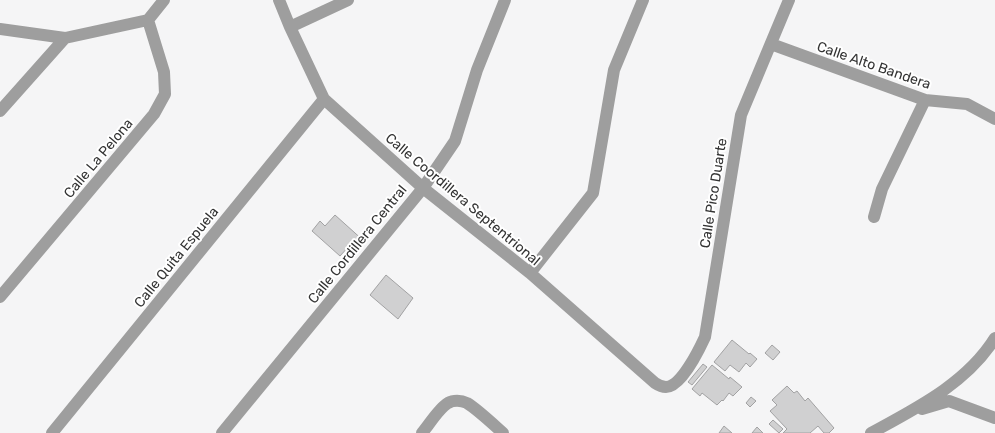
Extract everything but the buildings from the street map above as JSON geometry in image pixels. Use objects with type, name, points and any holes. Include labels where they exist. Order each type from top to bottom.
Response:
[{"type":"street","points":[[0,29],[66,38],[148,20],[164,0]]},
{"type":"street","name":"Calle Coordillera Septentrional","points":[[279,0],[324,99],[423,188],[530,273],[655,383],[668,387]]},
{"type":"street","points":[[290,26],[348,0]]},
{"type":"street","name":"Calle Cordillera Central","points":[[222,433],[423,188],[455,142],[477,70],[505,0]]},
{"type":"street","points":[[530,273],[593,193],[614,70],[643,0]]},
{"type":"street","name":"Calle Pico Duarte","points":[[668,387],[676,382],[686,371],[697,356],[705,337],[741,115],[790,0]]},
{"type":"street","name":"Calle La Pelona","points":[[0,297],[154,114],[165,94],[164,72],[148,20]]},
{"type":"street","points":[[0,111],[66,38]]},
{"type":"street","name":"Calle Alto Bandera","points":[[771,44],[925,100],[968,104],[995,119]]},
{"type":"street","name":"Calle Quita Espuela","points":[[52,433],[324,99]]},
{"type":"street","points":[[874,217],[882,189],[925,100]]},
{"type":"street","points":[[871,433],[908,413],[958,380],[986,352],[995,338]]},
{"type":"street","points":[[422,433],[442,408],[447,403],[454,401],[467,403],[503,433]]},
{"type":"street","points":[[908,413],[949,401],[995,418]]}]
